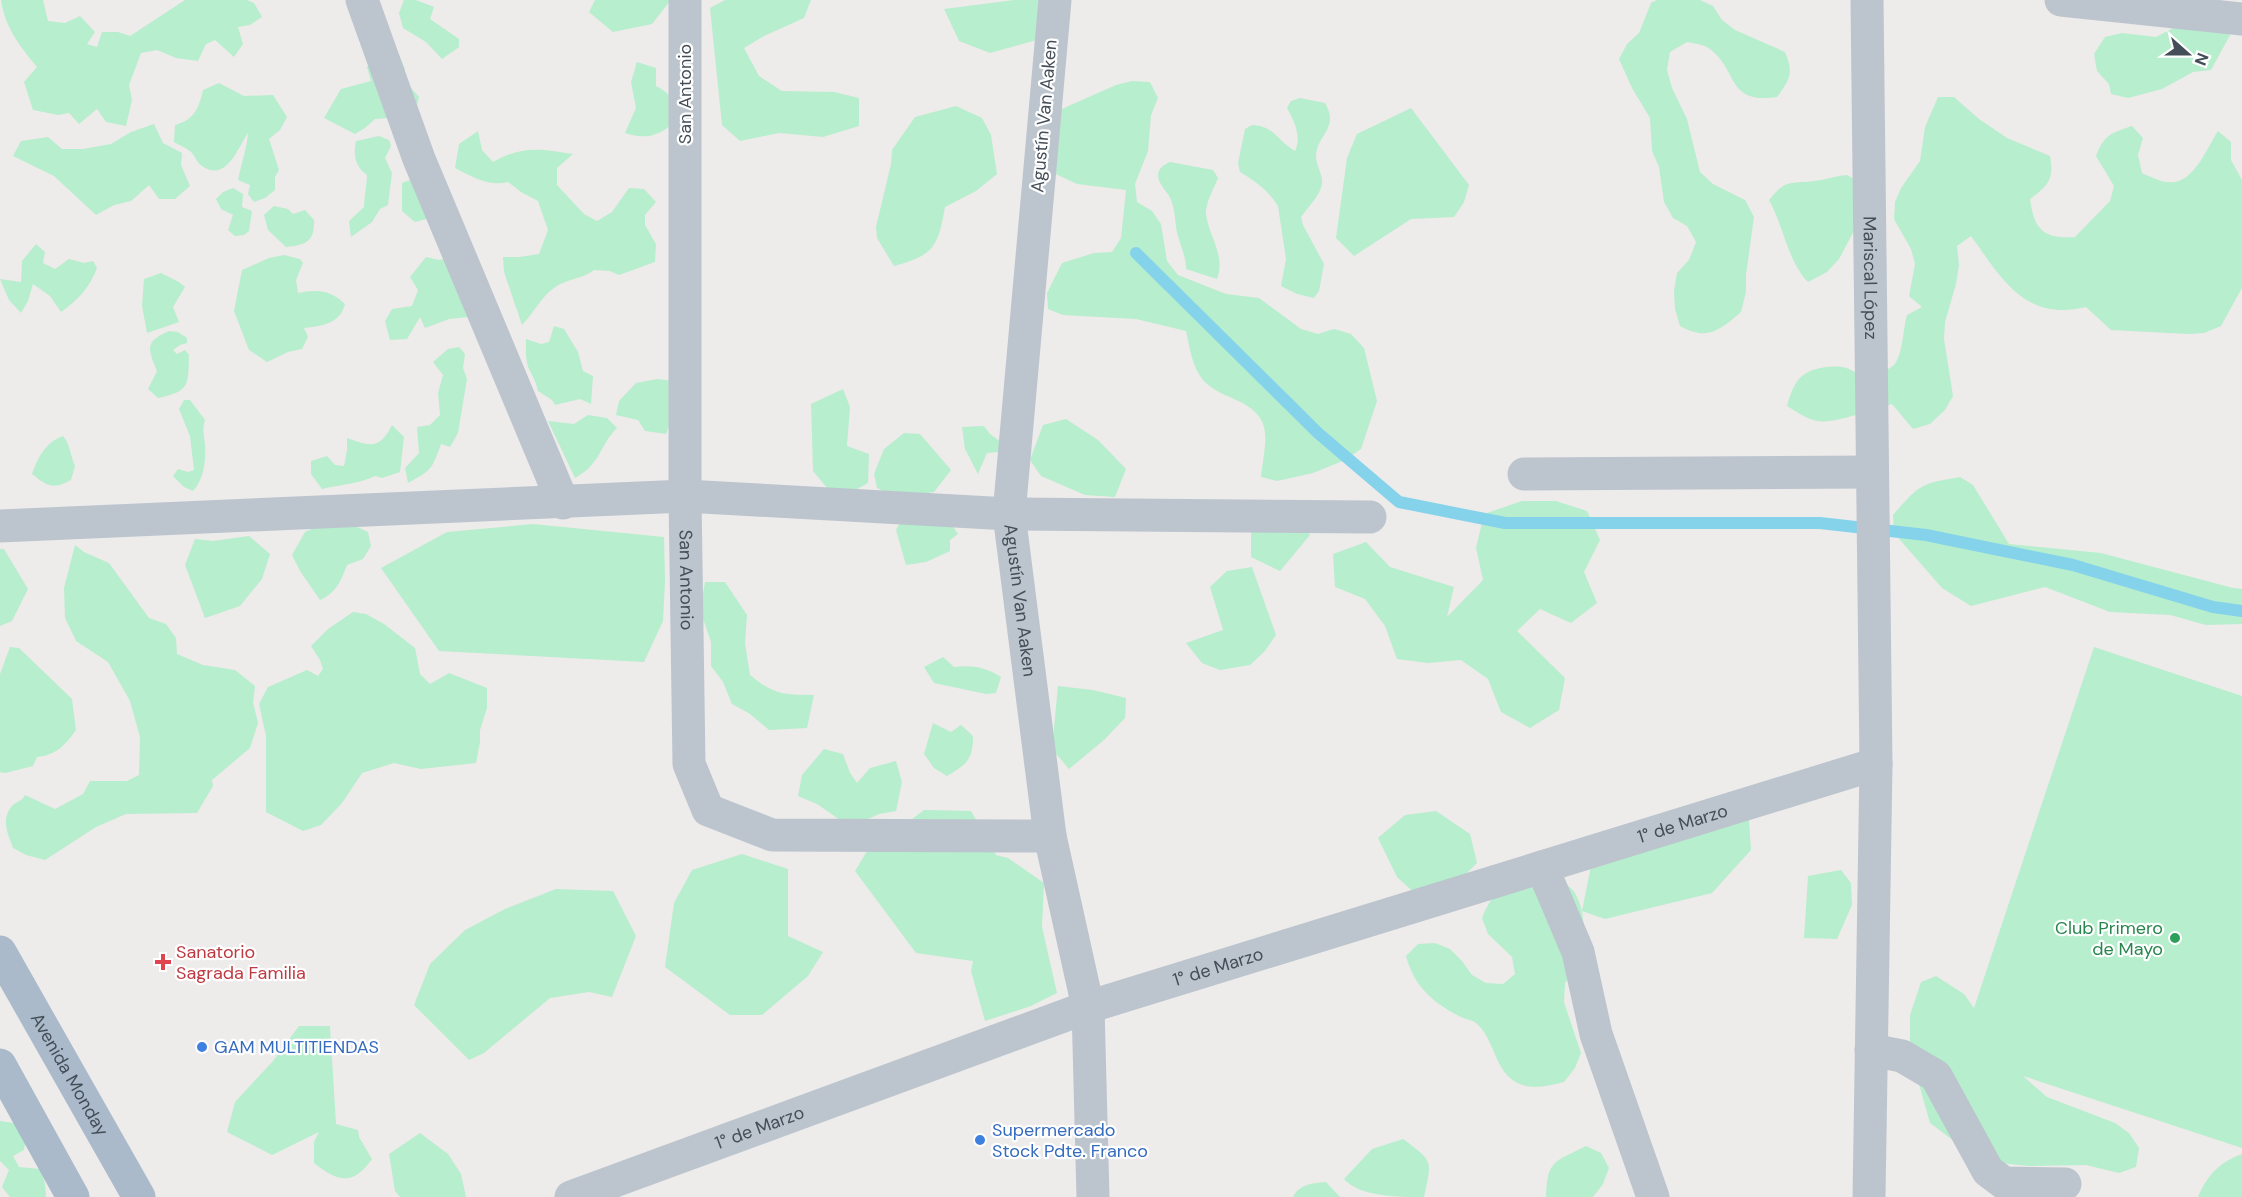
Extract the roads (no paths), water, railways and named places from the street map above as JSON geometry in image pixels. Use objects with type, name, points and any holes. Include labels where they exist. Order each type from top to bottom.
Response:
[{"type":"main road","name":"Avenida Monday","points":[[0,952],[139,1197]]},
{"type":"main road","points":[[0,1065],[73,1197]]},
{"type":"street","points":[[362,0],[419,159],[563,503]]},
{"type":"street","name":"San Antonio","points":[[685,0],[685,496],[689,764],[708,810],[772,835],[1050,836]]},
{"type":"street","name":"Agustín Van Aaken","points":[[1055,0],[1009,514],[1050,836],[1088,1007],[1093,1197]]},
{"type":"street","name":"Mariscal López","points":[[1867,0],[1876,764],[1869,1197]]},
{"type":"street","points":[[2061,0],[2242,19]]},
{"type":"street","points":[[1524,474],[1872,487]]},
{"type":"street","points":[[0,526],[685,496],[1009,514],[1370,517]]},
{"type":"street","name":"1° de Marzo","points":[[571,1197],[1088,1007],[1876,764]]},
{"type":"street","points":[[1542,867],[1578,952],[1596,1034],[1653,1197]]},
{"type":"street","points":[[1871,1050],[1902,1056],[1936,1076],[1988,1171],[2004,1183],[2066,1184]]},
{"type":"waterway","points":[[1136,253],[1318,433],[1399,502],[1505,523],[1820,523],[1926,535],[2073,565],[2213,607],[2242,611]]},
{"type":"place","name":"Club Primero de Mayo","points":[[2175,938]]},
{"type":"place","name":"Sanatorio Sagrada Familia","points":[[163,962]]},
{"type":"place","name":"GAM MULTITIENDAS","points":[[202,1047]]},
{"type":"place","name":"Supermercado Stock Pdte. Franco","points":[[980,1140]]}]
